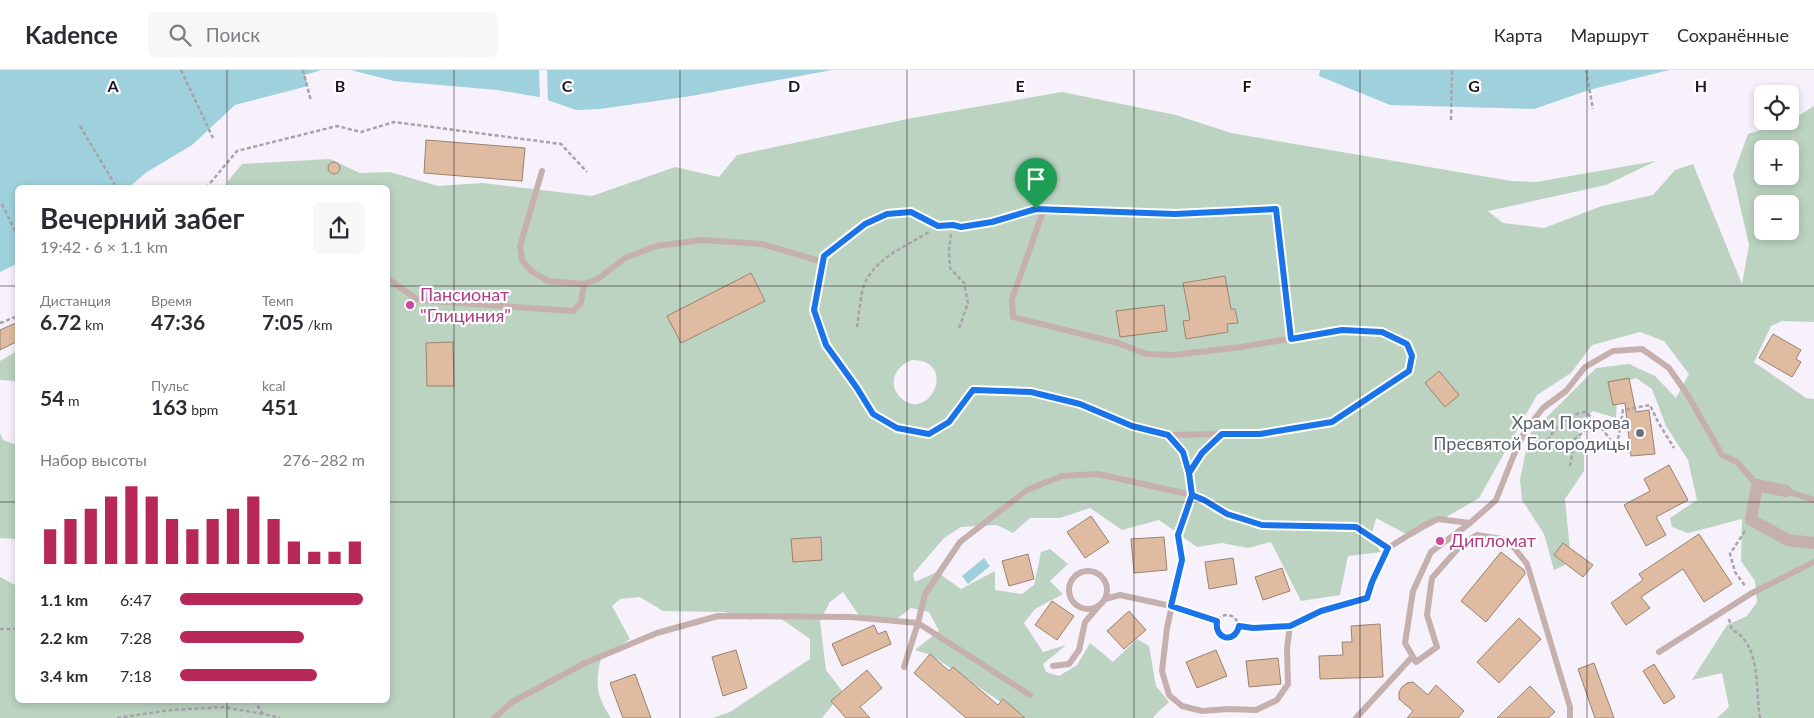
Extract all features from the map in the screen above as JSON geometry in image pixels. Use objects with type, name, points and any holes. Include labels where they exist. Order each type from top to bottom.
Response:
[{"type":"street","points":[[1786,491],[1757,485],[1751,520],[1788,540],[1814,543]]},
{"type":"lane","points":[[542,171],[520,246],[522,260],[531,271],[548,281],[584,284],[598,279],[625,258],[656,246],[702,240],[762,244],[823,262]]},
{"type":"lane","points":[[1044,209],[1012,298],[1013,317],[1118,343],[1146,354],[1174,355],[1242,347],[1291,339],[1342,330],[1382,332],[1407,344],[1412,356],[1409,371],[1332,422],[1260,434],[1168,435],[1132,426],[1080,404],[1031,392],[973,390],[949,422],[929,434],[897,428],[873,414],[826,345],[814,310],[824,256],[865,224],[887,214],[911,212],[938,226],[953,225],[961,227],[992,222],[1036,209],[1044,209],[1175,214],[1276,209],[1291,339]]},
{"type":"lane","points":[[390,280],[418,300],[572,312],[581,303],[584,284]]},
{"type":"lane","points":[[1570,718],[1570,707],[1527,564],[1508,540],[1477,535],[1462,544],[1432,578],[1427,615],[1436,647],[1416,662],[1404,642],[1413,591],[1431,552],[1470,523],[1496,500],[1513,457],[1526,431],[1543,408],[1566,391],[1585,367],[1613,351],[1642,349],[1669,368],[1687,394],[1722,455],[1737,462],[1757,485]]},
{"type":"lane","points":[[1189,473],[1202,453],[1222,434]]},
{"type":"lane","points":[[1168,435],[1183,452],[1189,473],[1192,495]]},
{"type":"lane","points":[[904,667],[925,594],[960,542],[1026,490],[1062,476],[1098,474],[1192,495],[1227,514],[1262,525],[1356,527],[1388,548]]},
{"type":"lane","points":[[1786,491],[1814,500]]},
{"type":"lane","points":[[1182,560],[1163,650],[1162,671],[1170,695],[1182,706],[1202,711],[1256,710],[1276,700],[1288,684],[1287,649],[1290,626],[1321,611],[1367,598],[1372,582],[1388,548],[1423,526],[1438,520],[1470,523]]},
{"type":"lane","points":[[1659,652],[1752,593],[1814,562]]},
{"type":"lane","points":[[1098,606],[1089,609],[1079,607],[1071,600],[1068,591],[1070,581],[1077,573],[1087,570],[1097,572],[1104,579],[1107,589],[1105,599]]},
{"type":"lane","points":[[1053,666],[1069,664],[1079,650],[1086,622],[1105,599],[1120,595],[1171,606]]},
{"type":"lane","points":[[494,718],[512,702],[585,663],[657,633],[718,616],[851,617],[918,623],[1030,695]]},
{"type":"lane","points":[[1356,718],[1412,657]]},
{"type":"path","points":[[181,70],[213,138]]},
{"type":"path","points":[[303,70],[311,101]]},
{"type":"path","points":[[1451,120],[1452,70]]},
{"type":"path","points":[[1586,70],[1593,109]]},
{"type":"path","points":[[209,185],[237,151],[337,126],[361,132],[394,122],[562,144],[587,172]]},
{"type":"path","points":[[80,126],[115,185]]},
{"type":"path","points":[[2,204],[15,231]]},
{"type":"path","points":[[953,225],[949,250],[950,268],[964,283],[968,303],[959,328]]},
{"type":"path","points":[[857,327],[864,286],[874,267],[889,255],[938,226]]},
{"type":"path","points":[[0,323],[15,317]]},
{"type":"path","points":[[1618,438],[1623,410],[1650,405],[1674,448]]},
{"type":"path","points":[[1544,446],[1554,428],[1573,414],[1585,412],[1596,421],[1617,448]]},
{"type":"path","points":[[1570,466],[1575,440],[1596,421]]},
{"type":"path","points":[[1182,560],[1178,535],[1192,495]]},
{"type":"path","points":[[1742,600],[1746,586],[1735,572],[1730,554],[1751,520]]},
{"type":"path","points":[[1171,606],[1217,621]]},
{"type":"path","points":[[1727,609],[1732,630],[1739,633],[1748,644],[1755,668],[1760,718]]},
{"type":"path","points":[[1227,615],[1233,616],[1239,626],[1238,632],[1228,638],[1222,636],[1218,633],[1217,621],[1227,615]]},
{"type":"path","points":[[1239,626],[1253,628],[1290,626]]},
{"type":"path","points":[[0,629],[15,629]]},
{"type":"path","points":[[256,703],[263,714]]},
{"type":"path","points":[[117,718],[171,710],[224,707],[280,718]]},
{"type":"green space","points":[[1062,92],[1176,115],[1231,133],[1511,181],[1536,182],[1656,161],[1606,185],[1488,211],[1503,223],[1544,228],[1602,206],[1653,195],[1675,170],[1693,164],[1742,284],[1749,245],[1733,175],[1748,134],[1761,130],[1799,130],[1799,115],[1814,106],[1814,322],[1782,321],[1771,326],[1754,362],[1806,398],[1814,399],[1814,718],[1717,718],[1729,707],[1722,673],[1692,680],[1727,625],[1747,616],[1757,602],[1755,581],[1741,561],[1742,519],[1688,533],[1672,527],[1670,518],[1697,500],[1688,460],[1666,426],[1652,389],[1636,378],[1618,384],[1616,418],[1593,411],[1576,426],[1584,445],[1584,471],[1565,499],[1570,550],[1565,565],[1554,570],[1544,534],[1522,500],[1520,480],[1529,435],[1596,368],[1629,364],[1655,376],[1676,398],[1689,374],[1664,341],[1640,332],[1592,345],[1571,373],[1537,395],[1479,498],[1412,537],[1376,518],[1371,537],[1381,552],[1348,556],[1340,595],[1301,601],[1271,542],[1248,548],[1222,543],[1197,547],[1159,520],[1122,530],[1090,508],[1060,518],[1030,518],[1013,533],[997,525],[961,527],[944,538],[913,574],[915,582],[937,572],[961,589],[995,571],[995,590],[1022,594],[1034,585],[1041,552],[1050,549],[1068,564],[1050,581],[1063,594],[1035,609],[1024,623],[1043,652],[1066,645],[1043,664],[1046,672],[1059,676],[1077,665],[1090,643],[1113,662],[1137,639],[1149,646],[1156,686],[1169,702],[1154,718],[1022,718],[931,655],[915,650],[939,631],[929,612],[911,608],[895,620],[862,620],[843,592],[830,602],[820,621],[826,670],[843,692],[822,718],[713,718],[730,712],[810,659],[810,639],[773,613],[750,620],[724,612],[663,611],[640,597],[620,599],[612,606],[630,639],[601,658],[598,689],[602,703],[611,718],[0,718],[0,577],[15,585],[15,703],[390,703],[390,185],[227,185],[228,181],[242,164],[330,159],[360,173],[390,172],[438,186],[483,183],[592,196],[675,167],[719,177],[737,155],[912,118]],"holes":[[[751,274],[765,301],[681,343],[668,316]],[[1225,276],[1231,309],[1235,309],[1238,323],[1227,324],[1228,332],[1186,339],[1183,321],[1190,320],[1183,283]],[[427,343],[453,343],[427,386]],[[912,360],[926,363],[934,370],[937,380],[929,398],[920,403],[910,403],[895,391],[895,375],[902,366]]]},
{"type":"green space","points":[[15,352],[15,381],[0,380],[0,361]]},
{"type":"green space","points":[[0,433],[3,440],[15,444],[15,539],[0,538]]},
{"type":"water","points":[[0,70],[321,70],[305,75],[308,86],[235,105],[192,145],[147,172],[131,185],[15,185],[15,265],[0,272]]},
{"type":"water","points":[[351,70],[832,70],[691,96],[600,109],[576,110],[539,97],[497,90],[394,81]]},
{"type":"water","points":[[1320,70],[1669,70],[1589,90],[1534,109],[1390,105],[1319,76]]},
{"type":"water","points":[[984,558],[990,566],[968,584],[962,576]]},
{"type":"pier","points":[[539,70],[547,70],[548,102],[540,100]]},
{"type":"building","points":[[426,140],[525,148],[522,181],[424,173]]},
{"type":"building","points":[[336,162],[339,163],[339,173],[332,174],[329,173],[328,166],[329,163]]},
{"type":"building","points":[[751,273],[765,301],[681,343],[667,316]]},
{"type":"building","points":[[1225,276],[1231,309],[1235,309],[1238,323],[1227,324],[1228,332],[1186,339],[1183,321],[1190,320],[1183,283]]},
{"type":"building","points":[[1164,305],[1167,331],[1120,337],[1116,311]]},
{"type":"building","points":[[15,323],[15,342],[0,350],[0,330]]},
{"type":"building","points":[[1773,334],[1801,350],[1796,359],[1801,362],[1792,377],[1759,358]]},
{"type":"building","points":[[453,342],[454,386],[427,386],[426,343]]},
{"type":"building","points":[[1439,371],[1459,395],[1445,407],[1425,383]]},
{"type":"building","name":"Храм Покрова Пресвятой Богородицы","points":[[1629,378],[1636,412],[1649,410],[1655,454],[1631,456],[1625,403],[1613,405],[1608,382]]},
{"type":"building","points":[[1669,465],[1688,500],[1656,517],[1666,535],[1646,546],[1624,505],[1650,491],[1644,479]]},
{"type":"building","points":[[1091,516],[1109,542],[1085,558],[1067,532]]},
{"type":"building","points":[[1699,534],[1732,584],[1704,602],[1683,569],[1641,597],[1650,608],[1626,625],[1611,603],[1643,580],[1639,574]]},
{"type":"building","points":[[821,537],[822,560],[793,562],[791,539]]},
{"type":"building","points":[[1164,537],[1167,570],[1134,573],[1131,539]]},
{"type":"building","points":[[1563,543],[1593,565],[1583,577],[1554,555]]},
{"type":"building","points":[[1501,552],[1524,570],[1525,574],[1486,622],[1461,601]]},
{"type":"building","points":[[1028,554],[1034,579],[1009,586],[1002,561]]},
{"type":"building","points":[[1233,558],[1237,584],[1209,589],[1205,562]]},
{"type":"building","points":[[1282,568],[1290,591],[1263,600],[1255,577]]},
{"type":"building","points":[[1052,601],[1074,616],[1057,640],[1035,625]]},
{"type":"building","points":[[1129,611],[1146,630],[1124,649],[1107,631]]},
{"type":"building","points":[[1519,618],[1541,639],[1499,683],[1477,662]]},
{"type":"building","points":[[1380,624],[1383,677],[1320,679],[1319,656],[1343,655],[1342,642],[1352,642],[1351,626]]},
{"type":"building","points":[[874,625],[878,634],[886,631],[891,644],[842,666],[832,644]]},
{"type":"building","points":[[736,650],[747,688],[723,696],[712,657]]},
{"type":"building","points":[[1216,650],[1227,676],[1197,688],[1186,662]]},
{"type":"building","points":[[930,654],[949,671],[953,667],[998,705],[1003,699],[1025,718],[966,718],[914,673]]},
{"type":"building","points":[[1278,658],[1281,684],[1249,687],[1246,661]]},
{"type":"building","points":[[1594,663],[1614,718],[1595,718],[1578,669]]},
{"type":"building","points":[[1654,664],[1675,697],[1664,704],[1643,671]]},
{"type":"building","points":[[867,670],[882,688],[860,707],[870,718],[846,718],[831,701]]},
{"type":"building","points":[[635,674],[651,718],[623,718],[610,683]]},
{"type":"building","points":[[1413,682],[1428,695],[1436,685],[1464,711],[1458,718],[1407,718],[1413,711],[1399,699],[1399,692],[1407,683]]},
{"type":"building","points":[[1530,686],[1555,712],[1548,718],[1497,718]]},
{"type":"place","name":"Пансионат \"Глициния\"","points":[[410,305]]},
{"type":"place","name":"Храм Покрова Пресвятой Богородицы","points":[[1640,433]]},
{"type":"place","name":"Дипломат","points":[[1440,541]]},
{"type":"route","points":[[1036,209],[992,222],[961,227],[953,225],[938,226],[911,212],[887,214],[865,224],[824,256],[814,310],[826,345],[873,414],[897,428],[929,434],[949,422],[973,390],[1031,392],[1080,404],[1132,426],[1168,435],[1183,452],[1189,473],[1192,495],[1227,514],[1262,525],[1356,527],[1388,548],[1372,582],[1367,598],[1321,611],[1290,626],[1253,628],[1239,626],[1238,632],[1234,636],[1228,638],[1222,636],[1218,633],[1216,627],[1217,621],[1171,606],[1182,560],[1178,535],[1192,495],[1189,473],[1202,453],[1222,434],[1260,434],[1332,422],[1409,371],[1412,356],[1407,344],[1382,332],[1342,330],[1291,339],[1276,209],[1175,214],[1036,209]]}]
